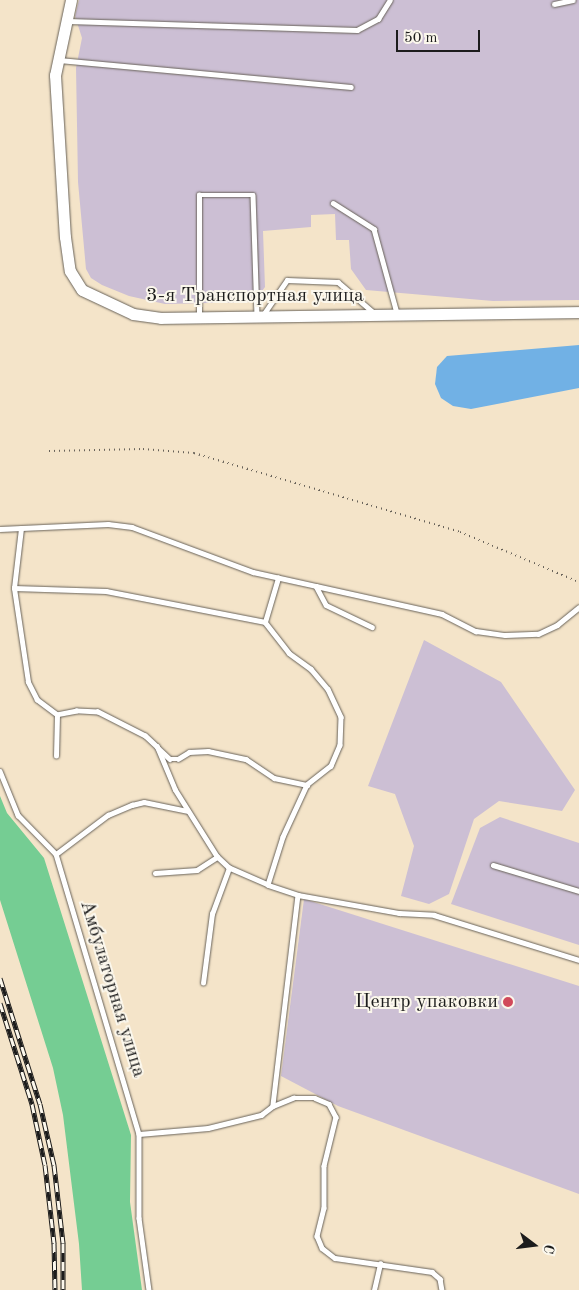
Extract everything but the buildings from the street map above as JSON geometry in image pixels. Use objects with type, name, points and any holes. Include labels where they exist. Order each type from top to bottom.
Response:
[{"type":"street","name":"3-я Транспортная улица","points":[[71,0],[54,75],[70,271],[82,290],[133,314],[161,318],[579,312]]},
{"type":"lane","points":[[66,21],[357,30],[378,19],[390,0]]},
{"type":"lane","points":[[554,4],[573,0]]},
{"type":"lane","points":[[58,59],[351,87]]},
{"type":"lane","points":[[199,318],[199,195],[253,195],[259,317]]},
{"type":"lane","points":[[332,204],[374,229],[397,315]]},
{"type":"lane","points":[[259,317],[287,280],[338,282],[376,315]]},
{"type":"lane","points":[[0,529],[108,524],[132,527],[253,572],[442,614],[476,631],[505,636],[538,634],[557,625],[579,607]]},
{"type":"lane","points":[[21,528],[14,588],[28,682],[37,700],[57,715],[77,711],[98,712],[144,736],[170,759],[178,759],[189,752],[208,751],[246,759],[274,778],[307,785]]},
{"type":"lane","points":[[265,622],[278,578]]},
{"type":"lane","points":[[316,586],[326,605],[372,627]]},
{"type":"lane","points":[[14,588],[106,591],[265,622],[289,653],[311,669],[328,689],[341,717],[340,745],[331,766],[307,785],[283,837],[268,885]]},
{"type":"lane","points":[[56,756],[57,715]]},
{"type":"lane","points":[[156,747],[188,811],[218,857],[229,868],[268,885],[298,895],[399,913],[434,915],[579,960]]},
{"type":"lane","name":"Амбулаторная улица","points":[[0,771],[18,815],[56,854],[140,1134],[139,1218],[149,1290]]},
{"type":"lane","points":[[56,854],[108,816],[132,805],[144,802],[188,811]]},
{"type":"lane","points":[[154,873],[197,870],[218,857]]},
{"type":"lane","points":[[493,865],[579,891]]},
{"type":"lane","points":[[203,983],[212,914],[229,868]]},
{"type":"lane","points":[[274,1106],[298,895]]},
{"type":"lane","points":[[140,1134],[208,1128],[261,1115],[274,1106],[293,1098],[315,1098],[329,1104],[336,1117],[324,1166],[324,1208],[317,1236],[322,1248],[335,1258],[432,1272],[440,1279],[442,1290]]},
{"type":"lane","points":[[374,1290],[380,1264]]},
{"type":"path","points":[[50,451],[143,449],[194,453],[460,532],[579,582]]},
{"type":"shaded area","points":[[79,0],[579,0],[579,300],[493,301],[366,290],[351,269],[349,240],[336,240],[335,214],[311,215],[311,227],[263,231],[265,287],[254,302],[165,304],[129,296],[102,285],[91,278],[86,269],[78,182],[76,68],[82,38],[75,16]]},
{"type":"shaded area","points":[[424,640],[501,682],[575,790],[562,811],[499,801],[474,819],[449,894],[429,904],[401,896],[414,846],[395,794],[368,786]]},
{"type":"shaded area","points":[[500,817],[579,843],[579,945],[451,904],[480,828]]},
{"type":"shaded area","points":[[304,899],[579,986],[579,1194],[338,1106],[281,1076]]},
{"type":"green space","points":[[0,796],[7,813],[44,858],[131,1135],[130,1202],[142,1290],[82,1290],[79,1244],[63,1115],[53,1068],[0,900]]},
{"type":"water","points":[[579,345],[579,388],[471,409],[453,406],[441,398],[435,384],[437,367],[447,356]]},
{"type":"railway","points":[[0,978],[40,1104],[54,1165],[63,1243],[63,1290]]},
{"type":"railway","points":[[0,1003],[32,1104],[45,1165],[54,1243],[55,1290]]},
{"type":"place","name":"Центр упаковки","points":[[508,1002]]}]
